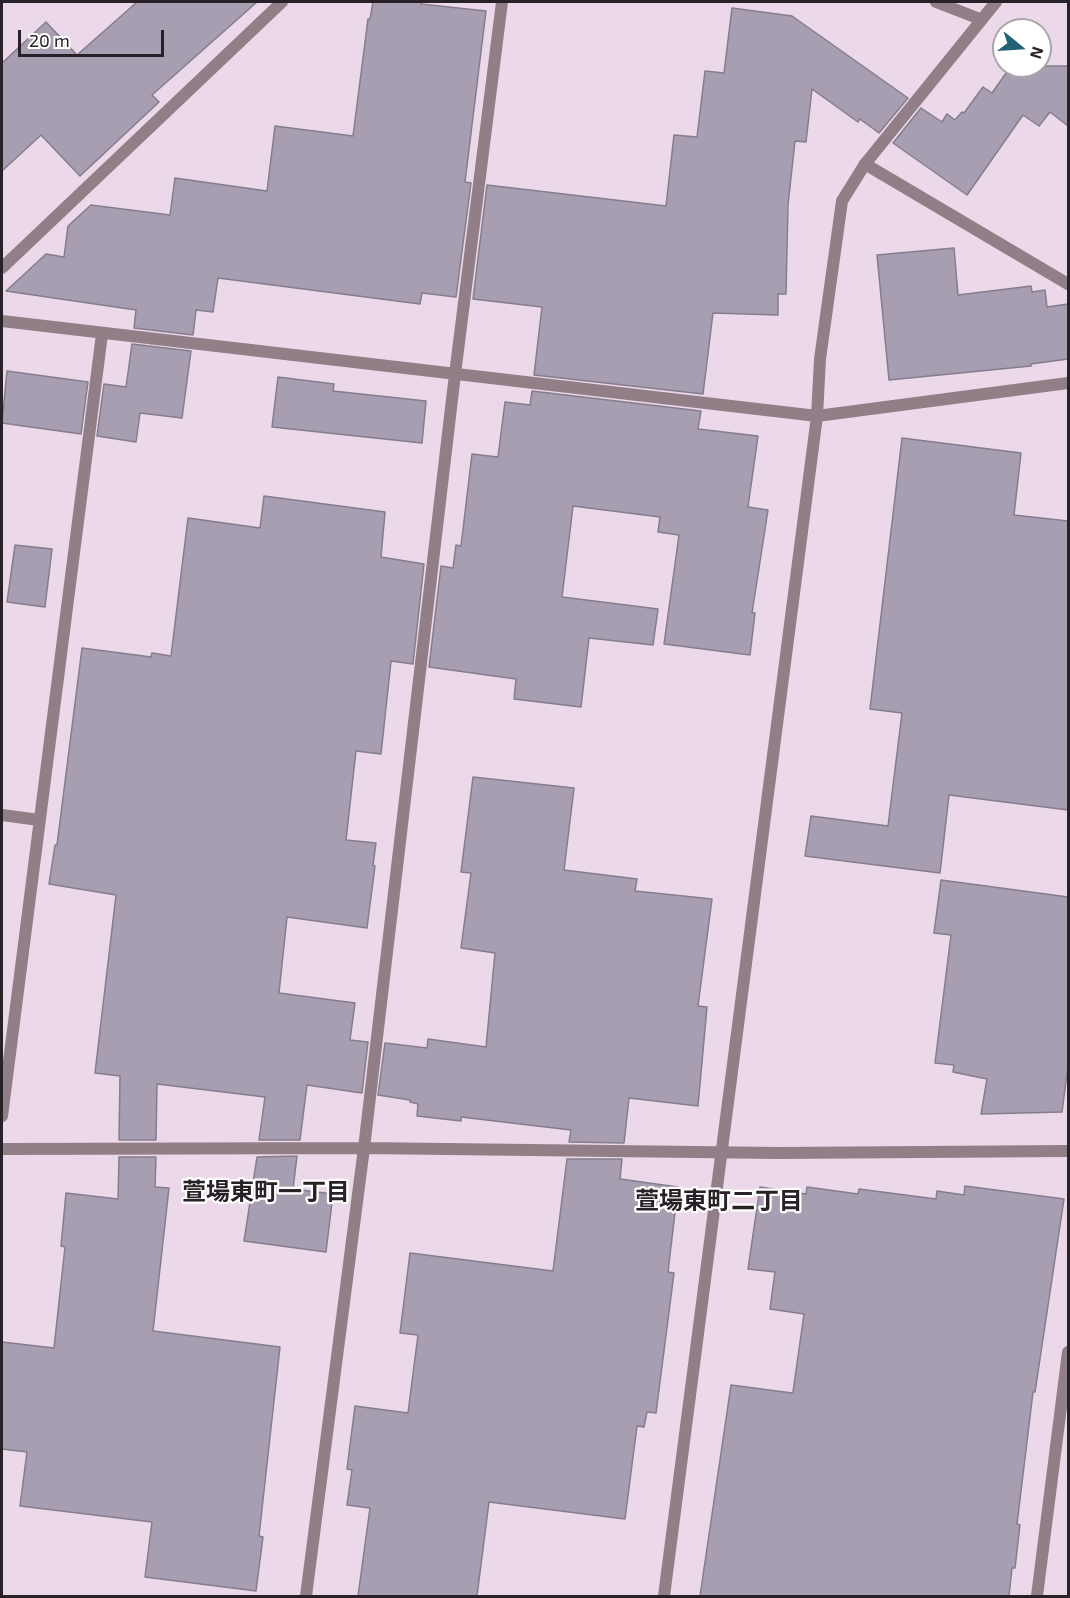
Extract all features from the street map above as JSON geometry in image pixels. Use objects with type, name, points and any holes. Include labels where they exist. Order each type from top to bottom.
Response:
[{"type":"street","points":[[2,268],[282,2]]},
{"type":"street","points":[[306,1596],[364,1148],[455,374],[502,2]]},
{"type":"street","points":[[936,2],[980,19]]},
{"type":"street","points":[[664,1596],[817,416],[820,359],[842,201],[865,164],[996,2]]},
{"type":"street","points":[[865,164],[1068,284]]},
{"type":"street","points":[[2,321],[817,416],[1068,383]]},
{"type":"street","points":[[2,1116],[102,334]]},
{"type":"street","points":[[2,815],[39,820]]},
{"type":"street","points":[[2,1149],[1068,1151]]},
{"type":"street","points":[[1037,1596],[1068,1352]]},
{"type":"building","points":[[137,2],[257,2],[152,95],[159,102],[80,176],[41,135],[2,171],[2,63],[46,22],[77,55]]},
{"type":"building","points":[[373,2],[421,2],[421,4],[486,11],[465,182],[471,183],[456,297],[422,293],[420,304],[218,278],[213,312],[196,310],[193,335],[134,328],[136,310],[6,291],[46,254],[64,257],[68,226],[91,205],[170,215],[175,178],[267,191],[275,126],[353,136],[368,19],[370,19]]},
{"type":"building","points":[[732,8],[792,16],[908,98],[879,133],[860,119],[858,122],[812,89],[806,142],[795,141],[788,205],[786,294],[778,294],[778,315],[713,313],[703,394],[534,375],[542,307],[473,299],[487,185],[666,206],[674,135],[697,137],[705,71],[724,73]]},
{"type":"building","points":[[1052,66],[1068,66],[1068,126],[1050,112],[1039,126],[1023,115],[967,195],[893,143],[921,108],[942,122],[947,114],[955,120],[962,112],[964,113],[983,87],[992,93],[1003,78],[1052,78]]},
{"type":"building","points":[[954,248],[958,295],[1031,286],[1032,292],[1045,290],[1047,307],[1068,304],[1068,359],[1031,364],[1031,366],[889,380],[877,255]]},
{"type":"building","points":[[132,344],[191,351],[182,418],[140,413],[136,442],[97,436],[104,384],[126,387]]},
{"type":"building","points":[[7,371],[88,382],[81,434],[2,423]]},
{"type":"building","points":[[278,377],[334,384],[333,391],[426,401],[422,443],[272,427]]},
{"type":"building","points":[[532,391],[701,411],[698,429],[758,436],[748,507],[768,510],[752,613],[755,613],[750,655],[664,644],[679,535],[658,532],[660,517],[573,506],[562,597],[658,609],[653,645],[589,638],[581,707],[514,699],[516,679],[429,667],[441,566],[453,568],[456,545],[461,546],[472,454],[498,457],[505,402],[530,405]]},
{"type":"building","points":[[902,438],[1021,453],[1014,515],[1068,521],[1068,810],[949,795],[940,873],[805,856],[811,816],[888,826],[902,713],[870,709]]},
{"type":"building","points":[[264,496],[385,512],[381,557],[424,564],[413,664],[391,661],[381,754],[356,751],[346,840],[376,843],[367,928],[287,917],[279,993],[355,1003],[350,1040],[368,1042],[362,1093],[307,1085],[300,1140],[259,1140],[265,1097],[157,1084],[156,1140],[119,1140],[120,1076],[95,1073],[116,895],[49,884],[55,845],[57,845],[82,648],[151,657],[152,653],[171,656],[188,518],[260,528]]},
{"type":"building","points":[[15,545],[52,549],[45,607],[7,602]]},
{"type":"building","points":[[473,777],[574,788],[564,870],[637,879],[635,891],[712,899],[698,1006],[707,1007],[698,1106],[629,1098],[624,1143],[569,1142],[571,1130],[461,1117],[461,1121],[417,1116],[418,1104],[410,1100],[378,1095],[385,1043],[427,1048],[428,1039],[486,1047],[495,953],[461,948],[471,873],[461,872]]},
{"type":"building","points":[[941,880],[1068,897],[1068,1066],[1062,1112],[981,1114],[987,1079],[953,1072],[954,1065],[935,1063],[951,935],[934,933]]},
{"type":"building","points":[[297,1156],[293,1189],[333,1194],[326,1252],[244,1241],[257,1157]]},
{"type":"building","points":[[119,1157],[156,1157],[155,1187],[169,1188],[153,1331],[280,1347],[259,1536],[263,1537],[256,1591],[145,1577],[152,1522],[20,1506],[27,1452],[2,1449],[2,1342],[54,1348],[65,1247],[61,1246],[66,1193],[118,1199]]},
{"type":"building","points":[[567,1159],[622,1159],[620,1179],[678,1187],[668,1272],[674,1273],[656,1413],[647,1412],[644,1427],[637,1426],[625,1519],[489,1502],[477,1596],[358,1596],[370,1508],[347,1505],[352,1470],[347,1469],[355,1406],[408,1413],[418,1335],[400,1333],[410,1253],[553,1271]]},
{"type":"building","points":[[965,1186],[1064,1199],[1035,1392],[1033,1392],[1017,1524],[1020,1525],[1015,1568],[1012,1568],[1009,1596],[700,1596],[731,1385],[793,1392],[804,1314],[770,1309],[775,1272],[748,1269],[760,1187],[806,1194],[807,1187],[858,1194],[859,1189],[936,1199],[937,1191],[964,1195]]},
{"type":"district","name":"萱場東町一丁目","points":[[266,1192]]},
{"type":"district","name":"萱場東町二丁目","points":[[719,1201]]}]
